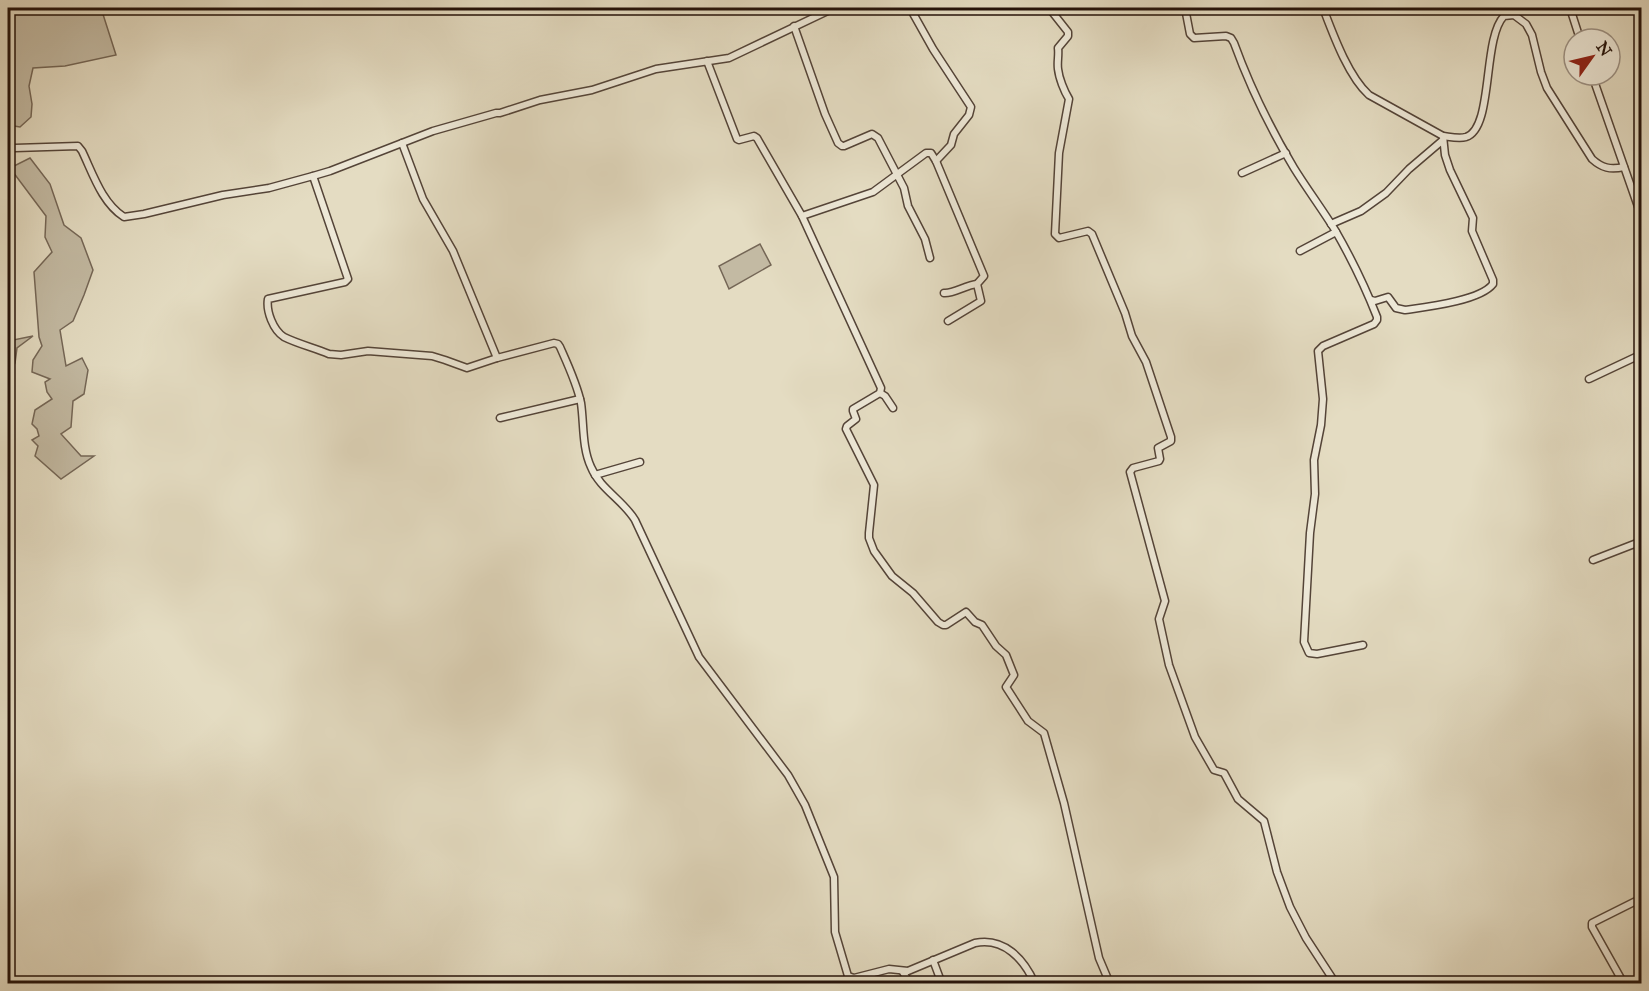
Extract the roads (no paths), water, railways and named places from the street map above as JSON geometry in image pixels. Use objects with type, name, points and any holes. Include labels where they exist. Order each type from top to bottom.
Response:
[{"type":"street","points":[[8,146],[15,148],[78,146],[109,204],[124,217],[144,214],[223,195],[269,188],[313,176],[433,131],[540,100],[592,90],[656,69],[729,58],[834,8]]},
{"type":"street","points":[[910,8],[933,49],[971,107],[969,115],[954,134],[952,143],[936,160]]},
{"type":"street","points":[[1049,8],[1068,32],[1068,36],[1058,48],[1058,68],[1069,99],[1059,148],[1055,234],[1059,238],[1088,231],[1092,234],[1124,310],[1132,336],[1146,362],[1172,439],[1158,448],[1159,461],[1133,468],[1130,472],[1165,601],[1159,619],[1169,665],[1195,737],[1213,768],[1224,773],[1238,799],[1264,821],[1275,867],[1290,907],[1306,938],[1336,984]]},
{"type":"street","points":[[1185,8],[1190,34],[1194,39],[1226,36],[1234,43],[1250,84],[1286,153],[1336,232],[1371,300],[1377,317],[1376,322],[1323,346],[1318,351],[1323,399],[1321,425],[1314,460],[1315,494],[1310,533],[1304,642],[1309,652],[1317,654],[1363,645]]},
{"type":"street","points":[[1323,8],[1354,78],[1362,88],[1369,95],[1443,138],[1465,138],[1478,128],[1482,118],[1498,26],[1504,16],[1514,15],[1526,24],[1532,35],[1540,72],[1547,88],[1592,159],[1606,168],[1623,167]]},
{"type":"street","points":[[1570,8],[1576,27]]},
{"type":"street","points":[[794,26],[823,110],[838,143],[844,146],[875,134],[905,190],[909,208],[924,239],[930,258]]},
{"type":"street","points":[[707,61],[737,139],[754,136],[757,138],[802,216],[881,388],[880,393]]},
{"type":"street","points":[[1596,87],[1641,218]]},
{"type":"street","points":[[1331,224],[1361,211],[1386,193],[1443,138]]},
{"type":"street","points":[[1371,300],[1376,301],[1386,296],[1396,308],[1405,310],[1463,300],[1488,290],[1493,284],[1472,231],[1473,218],[1450,170],[1443,138]]},
{"type":"street","points":[[402,142],[423,199],[453,251],[497,358]]},
{"type":"street","points":[[802,216],[871,194],[926,153],[931,153],[984,275],[984,278],[977,284],[948,294],[944,293]]},
{"type":"street","points":[[1242,173],[1286,153]]},
{"type":"street","points":[[313,176],[348,279],[345,282],[268,299],[270,317],[282,335],[337,356],[363,351],[432,357],[467,368],[497,358],[554,343],[558,344],[578,390],[586,451],[595,475],[635,520],[699,657],[788,775],[796,789],[834,877],[833,922],[846,973],[854,978],[888,969],[903,972],[975,943],[991,942],[1010,949],[1020,958],[1035,984]]},
{"type":"street","points":[[1300,251],[1336,232]]},
{"type":"street","points":[[948,321],[981,301],[977,284]]},
{"type":"street","points":[[1588,379],[1641,354]]},
{"type":"street","points":[[880,393],[885,396],[893,408]]},
{"type":"street","points":[[880,393],[854,409],[856,419],[846,429],[874,485],[869,533],[871,545],[892,576],[913,593],[938,622],[946,625],[966,612],[975,622],[981,624],[996,646],[1006,655],[1014,675],[1006,687],[1028,721],[1043,731],[1054,763],[1099,958],[1110,984]]},
{"type":"street","points":[[500,418],[580,399]]},
{"type":"street","points":[[595,475],[640,462]]},
{"type":"street","points":[[1593,560],[1641,541]]},
{"type":"street","points":[[1624,984],[1592,923],[1641,898]]},
{"type":"street","points":[[933,960],[942,984]]},
{"type":"street","points":[[903,972],[910,984]]}]
